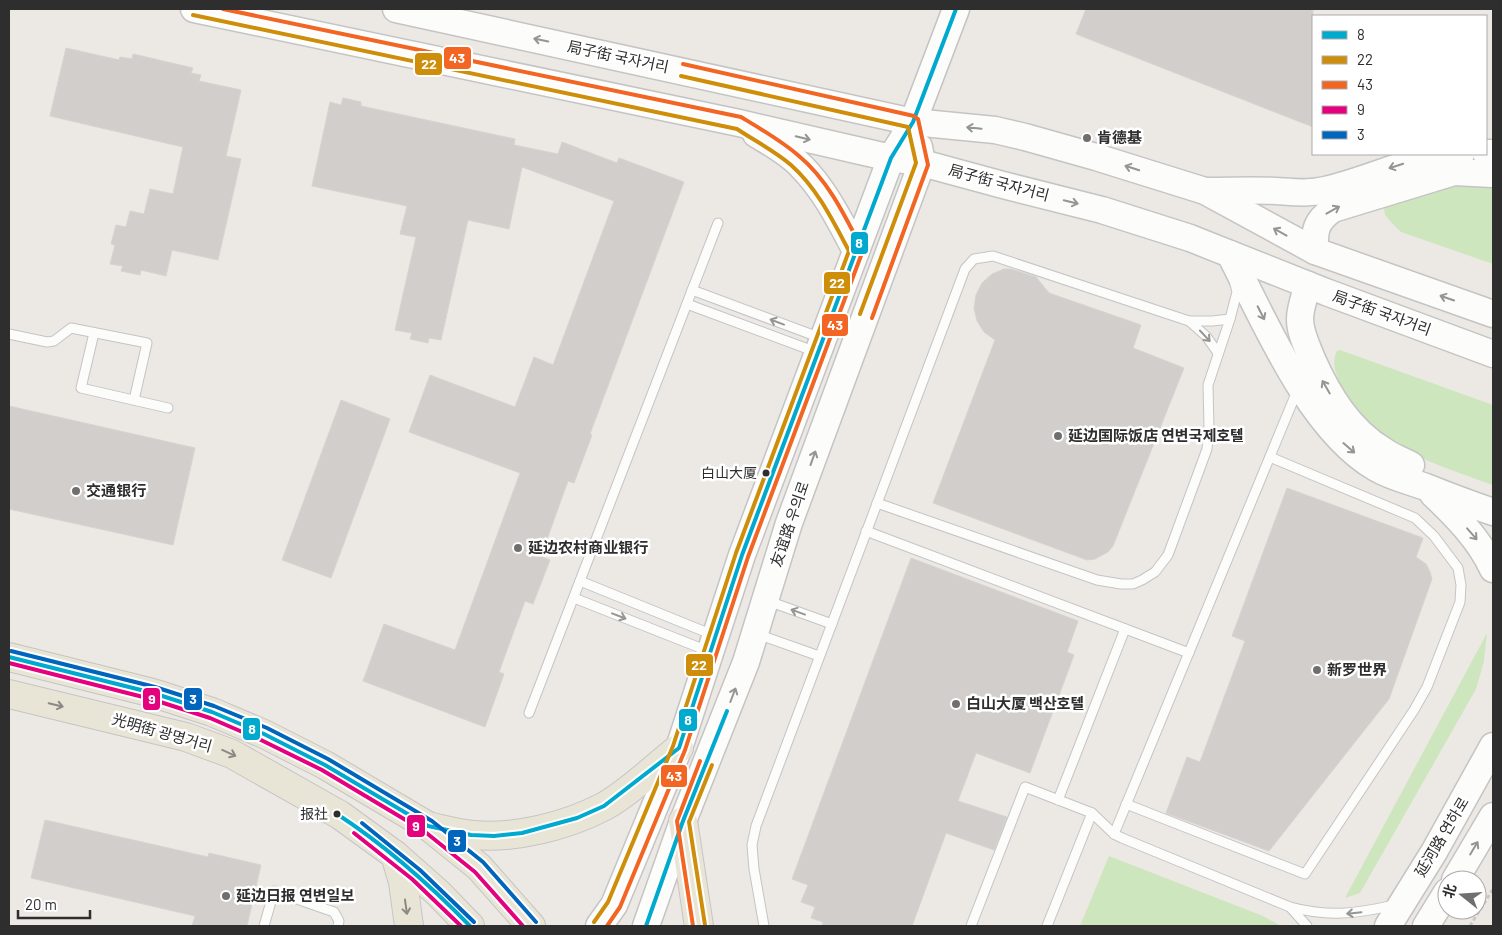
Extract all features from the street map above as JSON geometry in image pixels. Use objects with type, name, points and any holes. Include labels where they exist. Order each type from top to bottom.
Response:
[{"type":"main road","name":"局子街 국자거리","points":[[194,9],[739,123],[891,158],[922,163],[1102,210],[1190,238],[1308,285],[1493,354]]},
{"type":"main road","name":"局子街 국자거리","points":[[396,9],[866,110],[913,122],[995,130],[1025,137],[1205,191],[1315,251],[1493,314]]},
{"type":"main road","points":[[599,926],[614,905],[679,748],[742,555],[891,158],[913,122],[956,9]]},
{"type":"main road","points":[[913,122],[922,163]]},
{"type":"main road","points":[[739,123],[785,152],[801,166],[832,206],[856,251]]},
{"type":"main road","points":[[1205,191],[1276,191],[1299,193],[1325,190],[1417,160],[1447,155]]},
{"type":"main road","name":"友谊路 우의로","points":[[646,926],[683,822],[746,662],[789,523],[922,163]]},
{"type":"main road","points":[[1315,251],[1314,237],[1317,227],[1322,216],[1334,208],[1454,172],[1493,174]]},
{"type":"main road","points":[[1230,254],[1300,385],[1324,422],[1341,441],[1360,458],[1377,468],[1442,495],[1493,512]]},
{"type":"main road","points":[[1308,285],[1300,317],[1302,333],[1321,379],[1335,404],[1351,425],[1384,452],[1460,486],[1493,497]]},
{"type":"main road","points":[[1425,487],[1478,541],[1493,569]]},
{"type":"main road","points":[[9,657],[144,691],[212,712],[264,734],[325,765],[428,826],[479,867],[531,926]]},
{"type":"main road","name":"光明街 광명거리","points":[[9,694],[186,737],[232,754],[340,815],[394,855],[438,893],[470,926]]},
{"type":"main road","name":"延河路 연하로","points":[[1388,926],[1439,844],[1493,746]]},
{"type":"main road","points":[[428,826],[471,835],[494,836],[522,833],[577,818],[604,806],[679,748]]},
{"type":"main road","points":[[1461,870],[1493,816]]},
{"type":"main road","points":[[683,822],[699,926]]},
{"type":"main road","points":[[394,855],[403,882],[409,926]]},
{"type":"main road","points":[[1426,926],[1437,908]]},
{"type":"lane","points":[[529,713],[718,223]]},
{"type":"lane","points":[[877,503],[1097,580],[1133,584],[1155,572],[1168,554],[1207,449],[1209,429],[1208,385],[1230,319],[1236,292],[1230,254]]},
{"type":"lane","points":[[764,926],[754,869],[752,845],[756,826],[965,269],[974,259],[993,256],[1189,321],[1230,319]]},
{"type":"lane","points":[[692,290],[821,346]]},
{"type":"lane","points":[[687,304],[821,346]]},
{"type":"lane","points":[[1189,321],[1206,336],[1218,353]]},
{"type":"lane","points":[[9,334],[47,342],[54,341],[71,328],[147,343],[134,400]]},
{"type":"lane","points":[[94,333],[81,388],[168,408]]},
{"type":"lane","points":[[1114,834],[1300,385]]},
{"type":"lane","points":[[1126,804],[1306,874],[1414,710],[1427,687],[1460,602],[1461,585],[1458,568],[1434,536],[1415,518],[1270,457]]},
{"type":"lane","points":[[866,531],[1188,654]]},
{"type":"lane","points":[[580,581],[713,644]]},
{"type":"lane","points":[[574,598],[713,644]]},
{"type":"lane","points":[[765,600],[832,624]]},
{"type":"lane","points":[[1058,800],[1125,629]]},
{"type":"lane","points":[[755,633],[820,656]]},
{"type":"lane","points":[[971,926],[1025,787],[1092,813],[1114,834],[1290,907],[1307,911],[1349,914],[1402,903]]},
{"type":"lane","points":[[1048,926],[1092,813]]},
{"type":"lane","points":[[264,926],[274,891],[334,912],[339,921],[338,926]]},
{"type":"lane","points":[[1290,907],[1307,926]]},
{"type":"path","points":[[1470,926],[1493,890]]},
{"type":"green space","points":[[1446,182],[1493,184],[1493,264],[1401,232],[1385,215],[1384,208],[1387,204]]},
{"type":"green space","points":[[1340,350],[1493,405],[1493,485],[1445,468],[1399,447],[1366,424],[1349,402],[1337,376],[1334,359],[1337,351]]},
{"type":"green space","points":[[1487,633],[1484,661],[1476,689],[1360,893],[1345,898]]},
{"type":"green space","points":[[1109,856],[1263,916],[1281,926],[1080,926]]},
{"type":"building","points":[[1086,9],[1313,9],[1312,127],[1076,34]]},
{"type":"building","points":[[66,48],[119,60],[120,57],[132,59],[133,54],[193,68],[191,73],[201,75],[199,81],[241,90],[226,156],[241,159],[218,260],[172,250],[166,276],[141,270],[140,275],[121,271],[123,266],[110,264],[115,245],[111,244],[116,225],[126,227],[130,211],[144,214],[150,189],[173,194],[183,147],[50,116]]},
{"type":"building","points":[[343,98],[361,102],[361,106],[515,139],[514,145],[558,154],[562,142],[617,163],[619,158],[684,182],[590,434],[592,435],[574,483],[568,481],[541,556],[550,560],[533,604],[525,601],[499,672],[504,674],[485,727],[363,681],[384,624],[455,650],[520,473],[409,432],[430,375],[515,407],[534,357],[553,365],[614,201],[522,167],[509,229],[468,220],[441,340],[429,338],[428,343],[410,339],[412,333],[395,330],[416,237],[400,234],[407,206],[312,186],[330,102],[341,105]]},
{"type":"building","name":"延边国际饭店 연변국제호텔","points":[[1004,269],[1011,269],[1036,277],[1049,293],[1141,325],[1133,348],[1184,368],[1113,546],[1108,552],[1095,559],[1087,560],[933,503],[995,340],[984,332],[977,321],[974,308],[976,295],[982,283],[992,274]]},
{"type":"building","points":[[341,400],[390,419],[331,578],[282,560]]},
{"type":"building","points":[[9,406],[195,448],[173,545],[9,509]]},
{"type":"building","name":"新罗世界","points":[[1287,488],[1423,538],[1416,557],[1426,564],[1432,579],[1389,699],[1269,851],[1166,813],[1187,757],[1200,762],[1245,641],[1232,636]]},
{"type":"building","name":"白山大厦 백산호텔","points":[[911,558],[1078,621],[1067,652],[1074,655],[1030,773],[976,753],[958,801],[1007,817],[994,850],[946,833],[912,926],[822,926],[823,922],[811,918],[815,907],[801,902],[808,885],[792,879]]},
{"type":"building","points":[[45,820],[208,857],[209,853],[261,865],[247,926],[192,926],[195,916],[31,878]]},
{"type":"transit line","name":"43","points":[[223,9],[741,117],[786,145],[819,176],[835,199],[862,249],[748,557],[685,750],[620,907],[607,926]]},
{"type":"transit line","name":"8","points":[[9,657],[153,693],[212,712],[264,734],[325,765],[428,826],[471,835],[494,836],[522,833],[577,818],[604,806],[679,748],[742,555],[891,158],[913,122],[956,9]]},
{"type":"transit line","name":"22","points":[[193,15],[737,129],[778,155],[800,174],[817,194],[849,251],[736,553],[673,746],[608,902],[594,922]]},
{"type":"transit line","name":"43","points":[[683,64],[914,116],[918,119],[928,165],[872,318]]},
{"type":"transit line","name":"22","points":[[681,76],[908,127],[916,163],[860,314]]},
{"type":"transit line","name":"3","points":[[11,651],[155,687],[214,706],[267,728],[328,759],[432,821],[483,862],[536,922]]},
{"type":"transit line","name":"9","points":[[9,663],[151,699],[210,718],[261,740],[322,770],[424,831],[475,872],[523,926]]},
{"type":"transit line","name":"8","points":[[646,926],[683,821],[727,711]]},
{"type":"transit line","name":"43","points":[[693,926],[677,821],[700,761]]},
{"type":"transit line","name":"22","points":[[705,925],[689,822],[712,765]]},
{"type":"transit line","name":"8","points":[[337,814],[373,839],[406,866],[470,926]]},
{"type":"transit line","name":"3","points":[[362,823],[420,870],[474,922]]},
{"type":"transit line","name":"9","points":[[354,833],[412,879],[461,926]]},
{"type":"place","name":"肯德基","points":[[1087,138]]},
{"type":"place","name":"延边国际饭店 연변국제호텔","points":[[1058,436]]},
{"type":"place","name":"白山大厦","points":[[766,473]]},
{"type":"place","name":"交通银行","points":[[76,491]]},
{"type":"place","name":"延边农村商业银行","points":[[518,548]]},
{"type":"place","name":"新罗世界","points":[[1317,670]]},
{"type":"place","name":"白山大厦 백산호텔","points":[[956,704]]},
{"type":"place","name":"报社","points":[[337,814]]},
{"type":"place","name":"延边日报 연변일보","points":[[226,896]]}]
